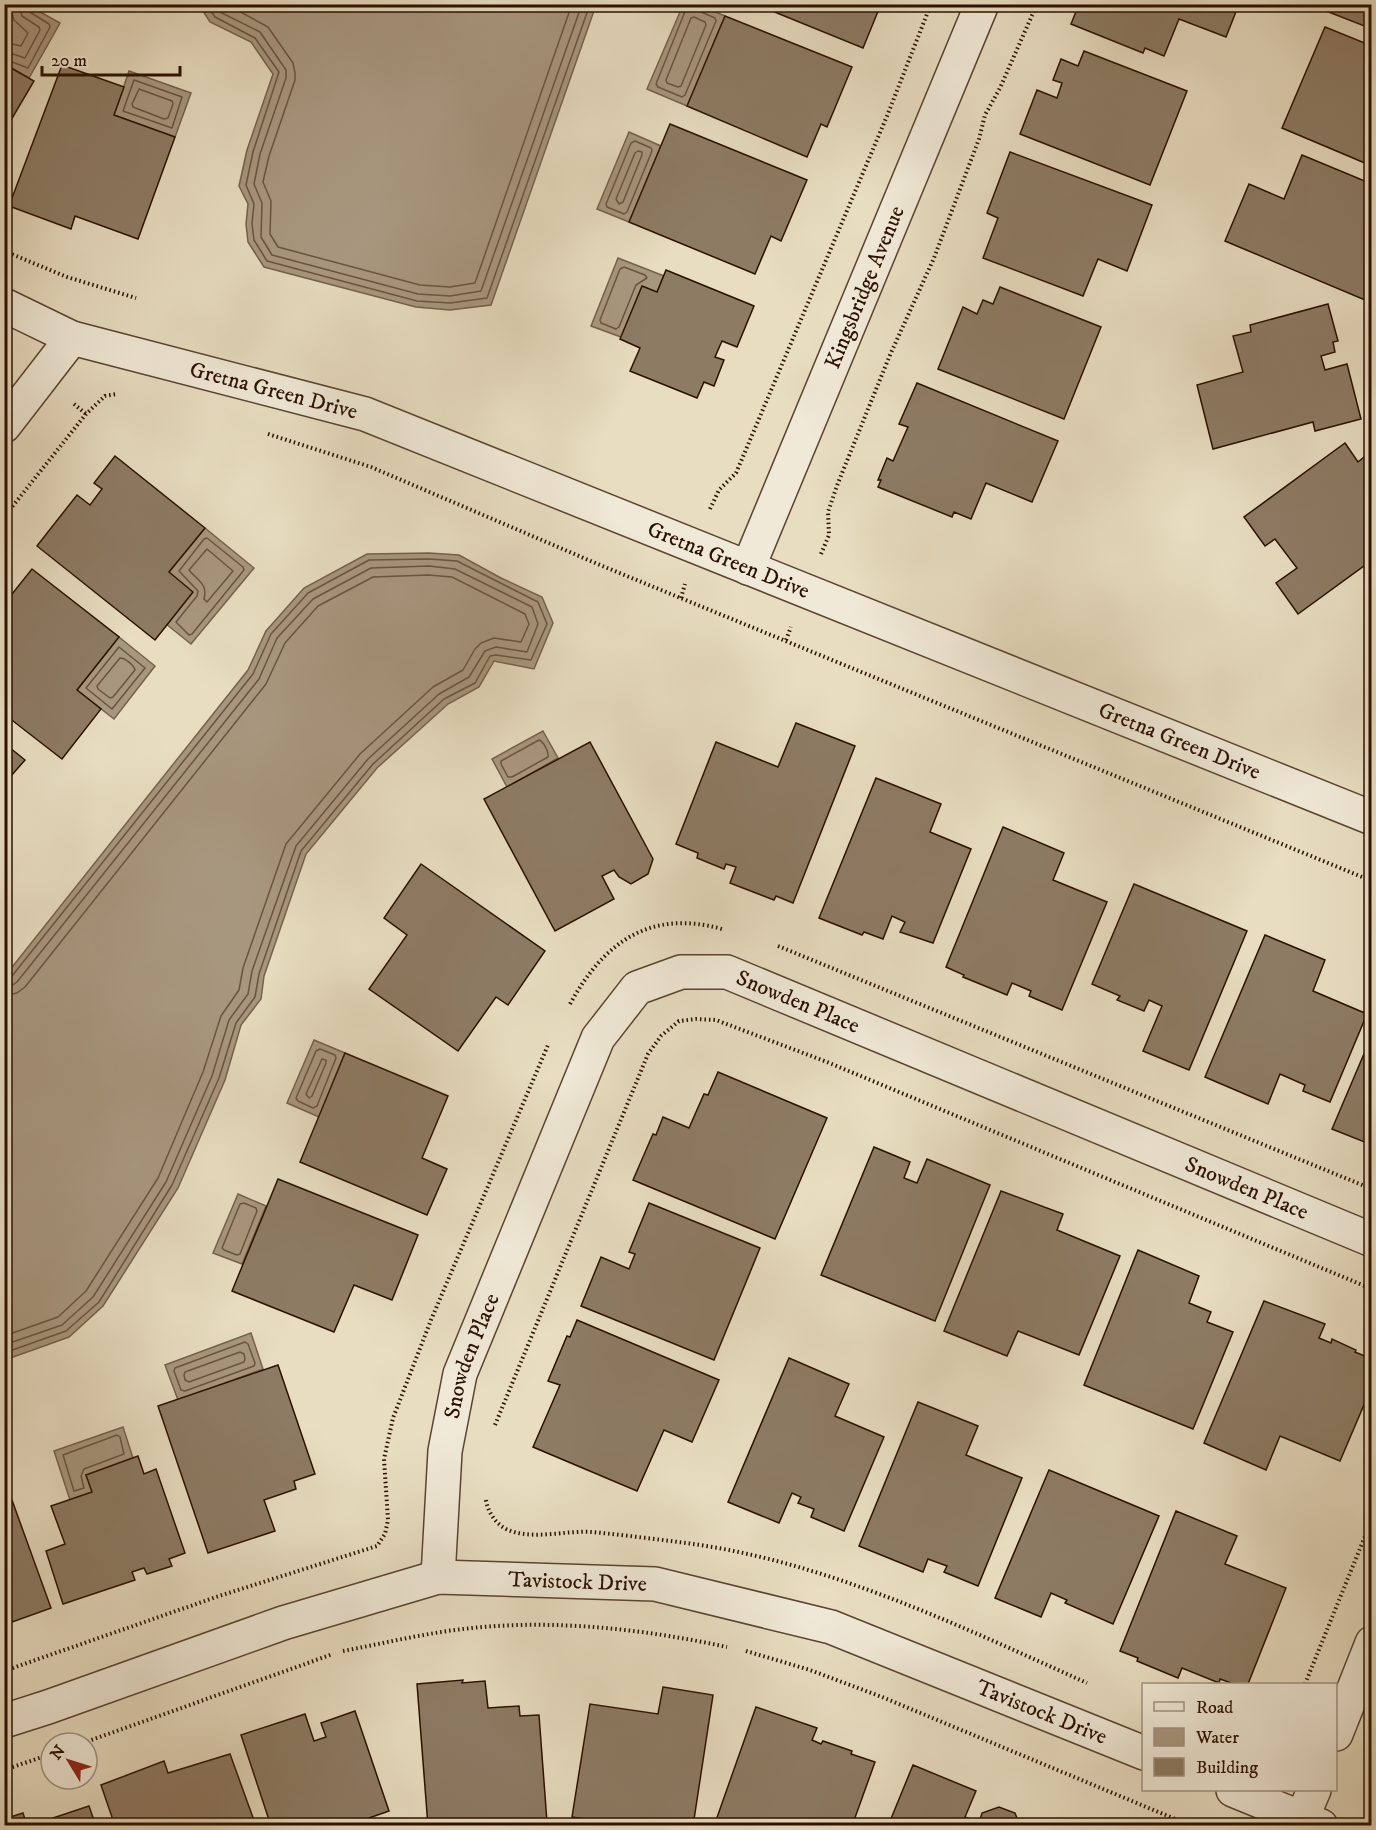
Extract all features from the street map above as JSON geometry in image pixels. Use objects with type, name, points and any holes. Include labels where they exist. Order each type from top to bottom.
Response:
[{"type":"street","name":"Kingsbridge Avenue","points":[[747,568],[982,4]]},
{"type":"street","name":"Gretna Green Drive","points":[[4,305],[72,338],[365,414],[1371,818]]},
{"type":"street","points":[[4,426],[72,338]]},
{"type":"street","name":"Snowden Place","points":[[438,1577],[445,1451],[460,1374],[598,1038],[637,988],[681,972],[727,972],[1371,1240]]},
{"type":"street","name":"Tavistock Drive","points":[[4,1721],[283,1623],[438,1577],[655,1584],[831,1627],[1142,1753]]},
{"type":"street","points":[[1337,1729],[1371,1643]]},
{"type":"street","points":[[1237,1791],[1312,1811]]},
{"type":"path","points":[[681,598],[696,547],[714,500],[719,490],[736,473],[932,4]]},
{"type":"path","points":[[820,555],[829,535],[828,512],[838,483],[890,355],[934,258],[979,139],[985,115],[1000,88],[1037,4]]},
{"type":"path","points":[[4,251],[67,277],[136,298]]},
{"type":"path","points":[[4,517],[86,414],[105,396],[125,393]]},
{"type":"path","points":[[264,433],[371,467],[681,598],[1371,881]]},
{"type":"path","points":[[569,1005],[593,969],[616,945],[634,933],[656,926],[682,922],[731,931]]},
{"type":"path","points":[[774,945],[1371,1189]]},
{"type":"path","points":[[493,1434],[496,1418],[648,1054],[661,1036],[679,1021],[716,1020],[827,1062],[1371,1289]]},
{"type":"path","points":[[4,1671],[219,1596],[377,1546],[385,1533],[388,1520],[384,1459],[393,1418],[431,1320],[549,1042]]},
{"type":"path","points":[[485,1496],[493,1519]]},
{"type":"path","points":[[1305,1683],[1371,1519]]},
{"type":"path","points":[[99,1737],[340,1651],[456,1630],[549,1624],[670,1635],[728,1647]]},
{"type":"path","points":[[740,1649],[810,1670],[882,1697],[1192,1826]]},
{"type":"path","points":[[4,1770],[39,1758]]},
{"type":"path","points":[[1371,1765],[1369,1783],[1371,1788]]},
{"type":"water","points":[[5,4],[28,5],[60,23],[29,78],[5,64]]},
{"type":"water","points":[[199,5],[596,5],[491,305],[450,310],[416,307],[264,267],[248,242],[246,224],[248,204],[239,186],[247,150],[273,74],[251,42],[210,22]]},
{"type":"water","points":[[683,5],[699,5],[725,16],[687,106],[647,89]]},
{"type":"water","points":[[129,71],[191,93],[175,137],[114,115]]},
{"type":"water","points":[[629,132],[661,146],[629,222],[597,209]]},
{"type":"water","points":[[618,258],[664,276],[657,292],[621,337],[591,326]]},
{"type":"water","points":[[205,528],[254,568],[191,644],[166,624],[169,572]]},
{"type":"water","points":[[367,554],[459,555],[542,597],[553,623],[534,669],[494,661],[479,687],[448,704],[377,768],[306,854],[264,976],[261,999],[241,1025],[225,1080],[178,1188],[103,1306],[69,1337],[5,1360],[5,976],[248,670],[266,631],[304,588]]},
{"type":"water","points":[[119,637],[155,666],[114,719],[77,690]]},
{"type":"water","points":[[543,731],[558,758],[507,787],[492,759]]},
{"type":"water","points":[[314,1040],[345,1053],[319,1117],[287,1103]]},
{"type":"water","points":[[238,1194],[266,1206],[242,1264],[213,1253]]},
{"type":"water","points":[[251,1333],[263,1369],[178,1400],[165,1365]]},
{"type":"water","points":[[123,1427],[133,1458],[86,1475],[92,1492],[70,1500],[54,1451]]},
{"type":"building","points":[[755,4],[881,4],[863,48]]},
{"type":"building","points":[[1079,4],[1239,4],[1226,37],[1179,19],[1164,56],[1145,48],[1143,53],[1071,24]]},
{"type":"building","points":[[1323,4],[1372,4],[1372,29],[1321,9]]},
{"type":"building","points":[[725,16],[852,67],[827,127],[821,124],[807,157],[687,106]]},
{"type":"building","points":[[1325,27],[1372,46],[1372,166],[1282,128]]},
{"type":"building","points":[[1084,51],[1187,91],[1150,185],[1020,134],[1037,90],[1057,98],[1062,83],[1053,80],[1061,59],[1078,66]]},
{"type":"building","points":[[4,64],[34,81],[4,132]]},
{"type":"building","points":[[62,65],[124,87],[114,115],[175,137],[138,239],[75,216],[71,229],[9,206]]},
{"type":"building","points":[[670,124],[807,180],[781,241],[771,236],[755,274],[629,222]]},
{"type":"building","points":[[1010,152],[1152,205],[1127,271],[1098,259],[1083,296],[983,258],[998,218],[987,213]]},
{"type":"building","points":[[1302,155],[1372,184],[1372,284],[1365,300],[1225,241],[1249,184],[1284,199]]},
{"type":"building","points":[[666,270],[754,306],[737,347],[722,341],[715,357],[724,360],[714,386],[704,382],[697,398],[630,371],[640,348],[620,339],[642,286],[657,292]]},
{"type":"building","points":[[1000,287],[1101,327],[1064,419],[938,369],[963,307],[977,314],[983,300],[993,304]]},
{"type":"building","points":[[1328,304],[1338,341],[1333,342],[1335,352],[1321,356],[1325,370],[1347,364],[1361,419],[1315,431],[1313,422],[1213,449],[1197,385],[1243,372],[1233,336],[1251,332],[1250,325]]},
{"type":"building","points":[[917,383],[1058,441],[1032,502],[986,483],[971,519],[954,512],[952,517],[878,487],[881,480],[878,480],[887,458],[893,461],[908,427],[899,424]]},
{"type":"building","points":[[1345,443],[1358,462],[1364,457],[1372,468],[1372,560],[1298,614],[1276,583],[1297,568],[1275,539],[1265,546],[1244,517]]},
{"type":"building","points":[[115,456],[205,528],[169,572],[193,592],[155,640],[37,546],[77,495],[90,505],[102,489],[94,483]]},
{"type":"building","points":[[32,569],[119,637],[77,690],[101,709],[62,759],[4,714],[4,604]]},
{"type":"building","points":[[796,723],[855,746],[793,903],[776,896],[774,900],[730,883],[736,867],[726,864],[724,869],[697,858],[698,853],[676,844],[716,742],[778,767]]},
{"type":"building","points":[[590,742],[653,859],[648,874],[631,884],[619,877],[614,870],[602,876],[614,899],[555,931],[484,799]]},
{"type":"building","points":[[4,743],[25,760],[4,784]]},
{"type":"building","points":[[876,778],[941,804],[930,832],[971,849],[933,943],[900,932],[905,922],[892,916],[883,939],[864,932],[862,935],[819,918]]},
{"type":"building","points":[[1003,827],[1064,853],[1053,880],[1107,902],[1062,1010],[1029,996],[1031,991],[1012,983],[1007,995],[963,977],[964,975],[946,967]]},
{"type":"building","points":[[421,864],[545,951],[508,1005],[496,997],[458,1051],[369,989],[407,935],[384,918]]},
{"type":"building","points":[[1134,884],[1247,931],[1189,1070],[1143,1051],[1162,1006],[1149,1000],[1144,1011],[1117,1000],[1120,996],[1092,984]]},
{"type":"building","points":[[1265,935],[1325,960],[1313,991],[1367,1014],[1330,1102],[1303,1091],[1305,1085],[1280,1074],[1268,1104],[1205,1077]]},
{"type":"building","points":[[1372,1035],[1372,1145],[1332,1129]]},
{"type":"building","points":[[345,1053],[448,1096],[422,1158],[447,1169],[427,1215],[300,1162]]},
{"type":"building","points":[[718,1072],[827,1118],[775,1239],[633,1180],[663,1117],[689,1128],[704,1094],[708,1095]]},
{"type":"building","points":[[874,1147],[910,1162],[904,1178],[917,1183],[927,1159],[990,1185],[935,1321],[821,1275]]},
{"type":"building","points":[[278,1179],[418,1235],[392,1300],[354,1285],[334,1332],[232,1291]]},
{"type":"building","points":[[1001,1191],[1063,1214],[1057,1230],[1120,1256],[1079,1355],[1018,1331],[1007,1356],[944,1331]]},
{"type":"building","points":[[649,1203],[760,1248],[714,1360],[581,1306],[601,1257],[629,1269],[635,1254],[629,1252]]},
{"type":"building","points":[[1138,1250],[1199,1276],[1189,1303],[1211,1312],[1207,1322],[1233,1332],[1193,1429],[1084,1385]]},
{"type":"building","points":[[1264,1301],[1325,1324],[1319,1338],[1331,1343],[1332,1339],[1372,1359],[1372,1386],[1340,1461],[1280,1436],[1266,1470],[1204,1443]]},
{"type":"building","points":[[577,1320],[719,1380],[692,1442],[664,1430],[637,1491],[533,1447],[560,1385],[548,1381],[567,1336],[570,1337]]},
{"type":"building","points":[[789,1358],[849,1384],[835,1416],[884,1437],[844,1531],[811,1517],[814,1509],[798,1503],[801,1497],[792,1493],[779,1523],[728,1502]]},
{"type":"building","points":[[278,1365],[315,1474],[294,1481],[296,1489],[264,1500],[275,1531],[208,1553],[158,1406]]},
{"type":"building","points":[[918,1402],[978,1426],[966,1455],[1022,1478],[978,1586],[944,1572],[947,1566],[928,1559],[923,1572],[859,1546]]},
{"type":"building","points":[[138,1456],[144,1474],[156,1469],[185,1553],[169,1559],[172,1566],[147,1574],[144,1568],[132,1572],[135,1580],[63,1604],[46,1551],[65,1544],[51,1506],[92,1492],[86,1475]]},
{"type":"building","points":[[1049,1470],[1159,1516],[1113,1624],[1065,1603],[1067,1600],[1051,1593],[1041,1617],[995,1598]]},
{"type":"building","points":[[4,1478],[51,1608],[4,1625]]},
{"type":"building","points":[[1176,1511],[1237,1536],[1225,1564],[1286,1588],[1248,1683],[1231,1683],[1220,1679],[1219,1683],[1182,1668],[1178,1678],[1137,1661],[1138,1658],[1120,1651]]},
{"type":"building","points":[[463,1680],[462,1683],[485,1681],[488,1708],[519,1706],[520,1716],[539,1715],[547,1822],[512,1826],[428,1826],[417,1684]]},
{"type":"building","points":[[663,1687],[713,1695],[693,1826],[632,1826],[572,1817],[590,1704],[658,1714]]},
{"type":"building","points":[[756,1707],[817,1728],[812,1740],[821,1744],[823,1741],[852,1751],[851,1754],[875,1762],[852,1826],[714,1826]]},
{"type":"building","points":[[355,1711],[389,1811],[346,1826],[271,1826],[241,1735],[305,1714],[314,1741],[326,1737],[321,1723]]},
{"type":"building","points":[[230,1754],[256,1826],[115,1826],[101,1785],[164,1761],[168,1773]]},
{"type":"building","points":[[913,1765],[976,1791],[965,1817],[979,1823],[982,1813],[999,1807],[1015,1813],[1020,1826],[888,1826]]},
{"type":"building","points":[[89,1806],[96,1826],[56,1826],[53,1818]]},
{"type":"building","points":[[23,1813],[27,1826],[4,1826],[4,1819]]}]
